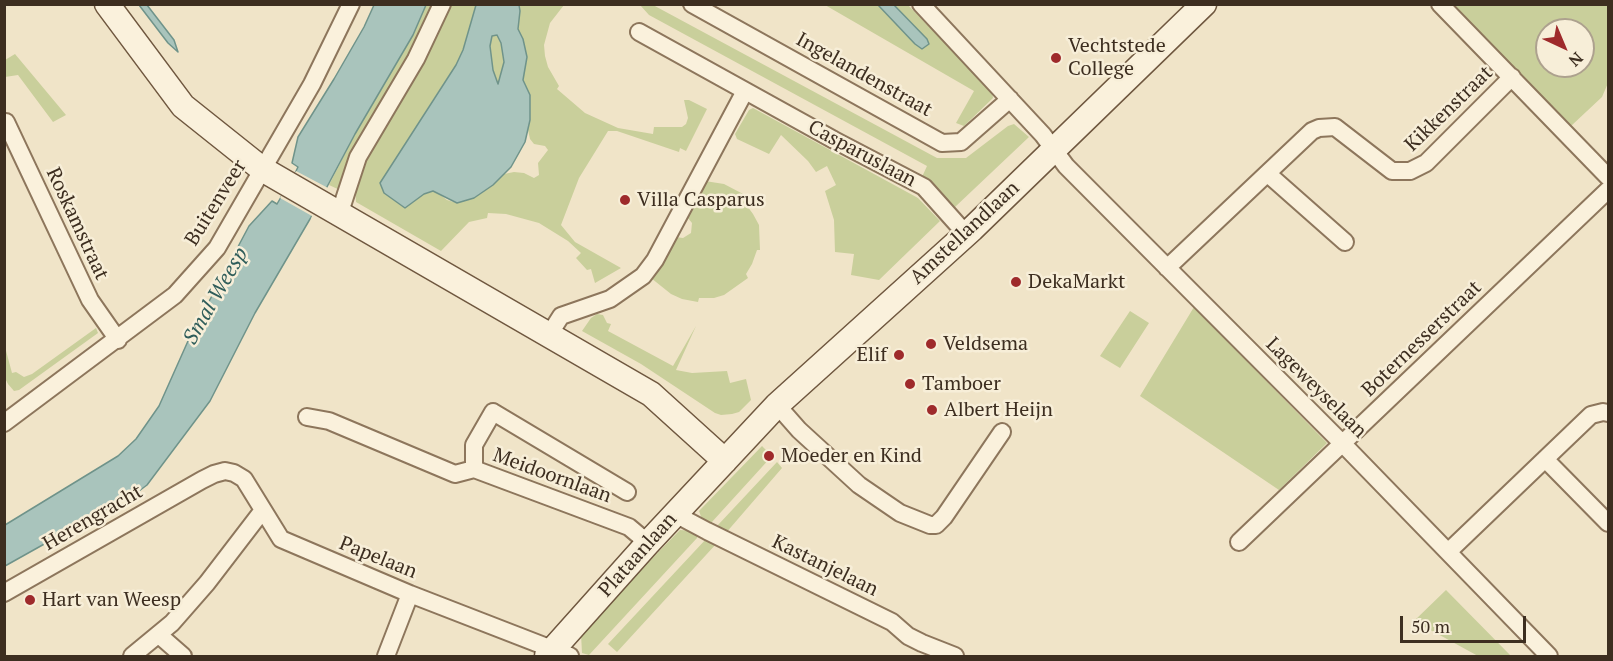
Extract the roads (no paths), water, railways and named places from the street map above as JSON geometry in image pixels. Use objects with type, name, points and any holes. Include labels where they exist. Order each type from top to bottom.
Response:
[{"type":"main road","points":[[107,4],[183,106],[262,169],[651,394],[725,461]]},
{"type":"main road","name":"Amstellandlaan","points":[[725,461],[777,405],[966,234],[1204,4]]},
{"type":"main road","name":"Plataanlaan","points":[[557,654],[648,543],[725,461]]},
{"type":"street","name":"Buitenveer","points":[[6,415],[117,340],[175,295],[217,248],[312,84],[351,4]]},
{"type":"street","points":[[333,212],[358,157],[416,59],[442,4]]},
{"type":"street","name":"Ingelandenstraat","points":[[692,4],[942,143],[961,142],[1010,99]]},
{"type":"street","name":"Lageweyselaan","points":[[921,4],[1055,149],[1066,166],[1342,443],[1549,657]]},
{"type":"street","points":[[1440,4],[1608,177]]},
{"type":"street","name":"Casparuslaan","points":[[639,32],[924,187],[966,234]]},
{"type":"street","name":"Kikkenstraat","points":[[1167,268],[1312,131],[1327,126],[1335,127],[1392,171],[1401,172],[1418,168],[1512,77]]},
{"type":"street","points":[[549,335],[561,316],[610,299],[643,276],[654,260],[745,91]]},
{"type":"street","name":"Roskamstraat","points":[[6,122],[90,300],[117,340]]},
{"type":"street","points":[[1268,174],[1345,242]]},
{"type":"street","name":"Boternesserstraat","points":[[1239,542],[1608,190]]},
{"type":"street","points":[[777,405],[799,429],[859,485],[900,513],[930,525],[936,525],[944,517],[1002,432]]},
{"type":"street","name":"Meidoornlaan","points":[[627,492],[493,412],[474,445],[474,470],[629,527],[648,543]]},
{"type":"street","points":[[1448,552],[1591,415],[1608,413]]},
{"type":"street","points":[[307,417],[329,421],[455,474],[474,470]]},
{"type":"street","points":[[1545,459],[1608,523]]},
{"type":"street","name":"Papelaan","points":[[201,480],[225,471],[234,473],[244,479],[281,539],[557,654]]},
{"type":"street","name":"Herengracht","points":[[4,593],[201,480]]},
{"type":"street","points":[[132,657],[172,623],[207,583],[263,510]]},
{"type":"street","name":"Kastanjelaan","points":[[675,514],[892,622],[908,636],[955,657]]},
{"type":"street","points":[[386,657],[410,594]]},
{"type":"street","points":[[159,635],[183,657]]},
{"type":"water","points":[[139,5],[147,5],[174,40],[178,52],[168,43]]},
{"type":"water","name":"Smal Weesp","points":[[374,5],[426,5],[413,35],[255,313],[210,401],[147,485],[5,566],[5,525],[118,456],[136,439],[159,406],[188,341],[249,226],[272,201],[277,204],[296,171],[298,167],[292,163],[298,137],[364,27]]},
{"type":"water","points":[[476,5],[519,5],[518,29],[527,57],[523,80],[530,95],[530,120],[525,142],[511,167],[493,185],[474,198],[457,203],[433,191],[424,194],[405,208],[384,193],[380,183],[456,65],[463,50]],"holes":[[[497,35],[501,43],[504,62],[498,84],[493,70],[490,46],[492,36]]]},
{"type":"water","points":[[878,5],[894,5],[927,39],[929,44],[922,49],[915,44]]},
{"type":"place","name":"Vechtstede College","points":[[1056,58]]},
{"type":"place","name":"Villa Casparus","points":[[625,200]]},
{"type":"place","name":"DekaMarkt","points":[[1016,282]]},
{"type":"place","name":"Veldsema","points":[[931,344]]},
{"type":"place","name":"Elif","points":[[899,355]]},
{"type":"place","name":"Tamboer","points":[[910,384]]},
{"type":"place","name":"Albert Heijn","points":[[932,410]]},
{"type":"place","name":"Moeder en Kind","points":[[769,456]]},
{"type":"place","name":"Hart van Weesp","points":[[30,600]]}]
